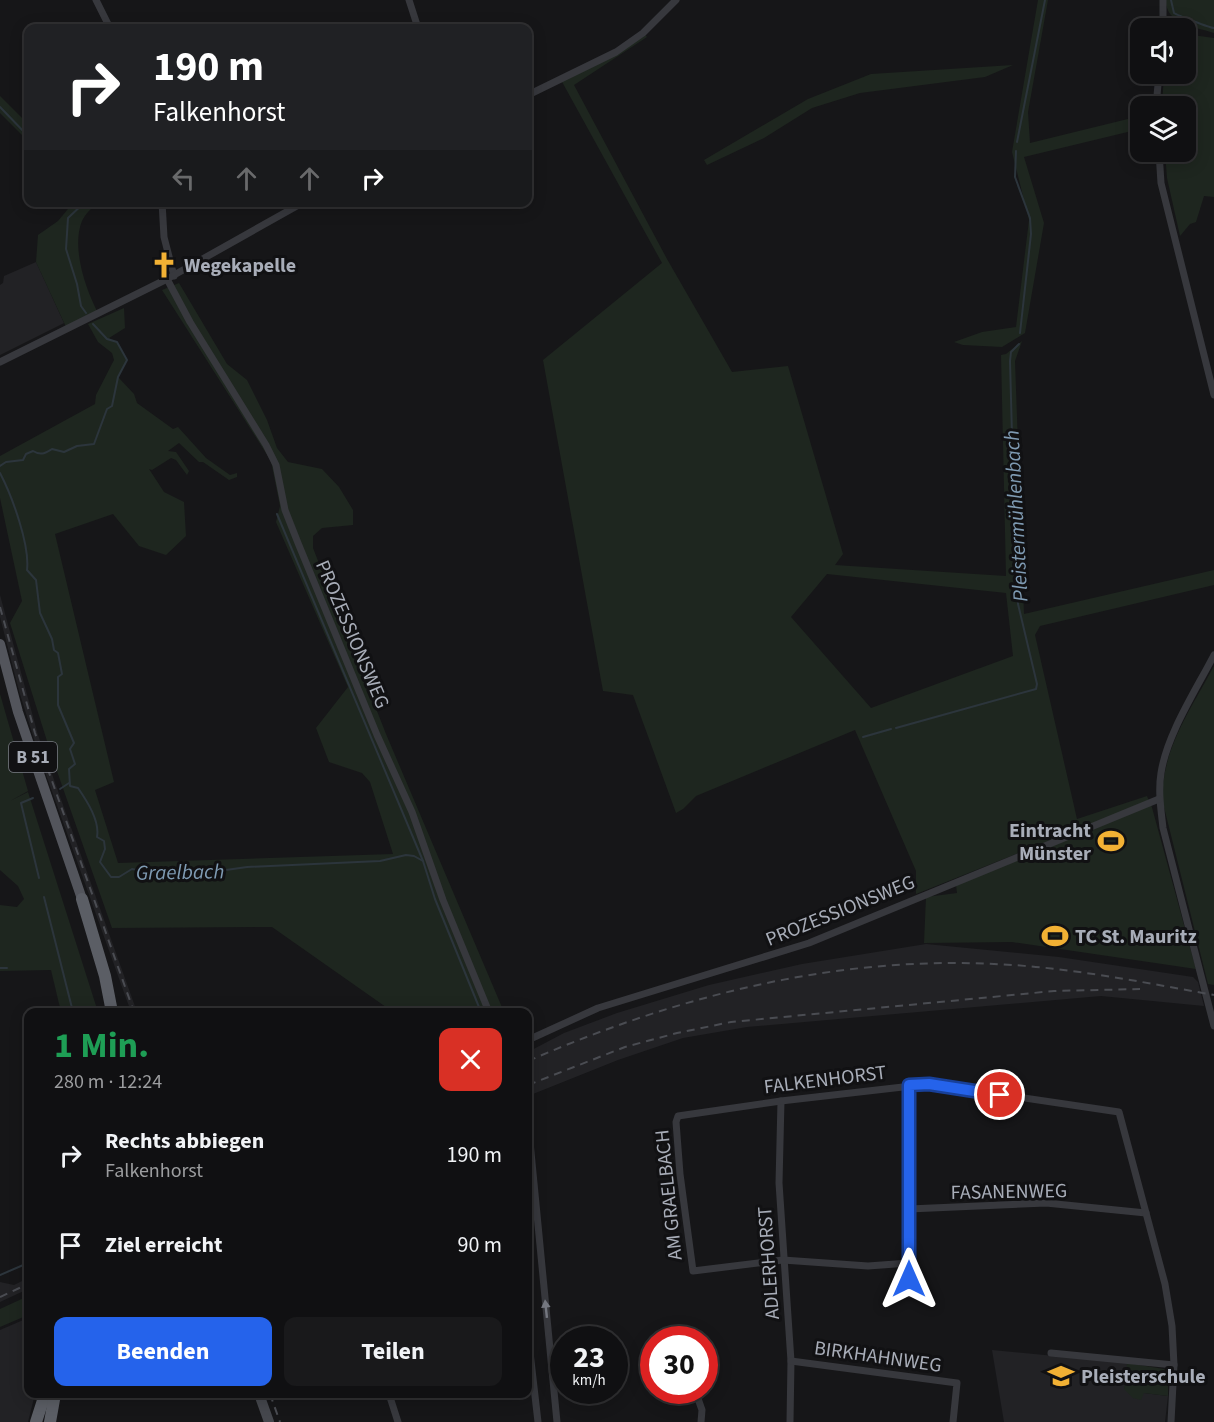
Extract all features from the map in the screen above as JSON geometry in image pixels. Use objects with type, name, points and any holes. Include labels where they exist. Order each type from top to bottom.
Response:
[{"type":"highway","name":"B 51","points":[[82,899],[105,976],[111,1008]]},
{"type":"highway","points":[[38,1422],[44,1398]]},
{"type":"highway","points":[[50,1422],[54,1398]]},
{"type":"main road","name":"B 51","points":[[0,644],[18,712],[82,899]]},
{"type":"main road","points":[[260,1398],[269,1422]]},
{"type":"street","points":[[96,0],[108,24]]},
{"type":"street","points":[[409,0],[417,24]]},
{"type":"street","points":[[532,93],[616,52],[643,33],[676,0]]},
{"type":"street","points":[[1163,0],[1163,18]]},
{"type":"street","points":[[1160,162],[1161,183],[1214,395]]},
{"type":"street","name":"PROZESSIONSWEG","points":[[162,207],[164,237],[171,278],[190,322],[276,465],[285,510],[377,735],[412,812],[443,900],[487,1008]]},
{"type":"street","points":[[0,362],[171,278],[295,207]]},
{"type":"street","points":[[1214,655],[1170,742],[1161,772],[1160,799],[1163,828],[1214,1026]]},
{"type":"street","name":"PROZESSIONSWEG","points":[[532,1038],[598,1008],[809,943],[1160,799]]},
{"type":"street","name":"FALKENHORST","points":[[678,1116],[781,1101],[929,1084],[1119,1112],[1146,1213]]},
{"type":"street","points":[[909,1085],[909,1294]]},
{"type":"street","name":"ADLERHORST","points":[[781,1101],[779,1183],[791,1361],[790,1422]]},
{"type":"street","name":"AM GRAELBACH","points":[[678,1116],[676,1122],[680,1174],[693,1271],[783,1260]]},
{"type":"street","points":[[532,1161],[557,1422]]},
{"type":"street","name":"FASANENWEG","points":[[909,1209],[1046,1203],[1146,1213]]},
{"type":"street","points":[[1146,1213],[1165,1284],[1172,1326],[1174,1365],[1171,1422]]},
{"type":"street","points":[[783,1260],[868,1266],[909,1263]]},
{"type":"street","points":[[1052,1353],[1174,1365]]},
{"type":"street","name":"BIRKHAHNWEG","points":[[791,1361],[957,1383],[953,1422]]},
{"type":"street","points":[[532,1368],[538,1422]]},
{"type":"street","points":[[390,1398],[398,1422]]},
{"type":"street","points":[[700,1404],[701,1422]]},
{"type":"shaded area","points":[[1038,0],[1048,0],[1028,112],[1030,143],[1130,118],[1130,131],[1024,157],[1044,223],[1025,333],[1002,347],[963,345],[954,342],[982,332],[1016,327],[1029,220],[1012,152]]},
{"type":"shaded area","points":[[1166,0],[1214,0],[1214,33],[1196,28],[1196,18],[1175,18],[1167,8]]},
{"type":"shaded area","points":[[643,33],[647,37],[574,85],[667,259],[732,372],[788,366],[843,554],[835,565],[1006,576],[1001,355],[1006,354],[1022,341],[1015,361],[1024,614],[1214,570],[1214,585],[1040,626],[1035,635],[1077,819],[1147,796],[1149,801],[916,894],[916,871],[855,730],[696,796],[676,813],[633,695],[603,691],[543,360],[662,263],[561,80]],"holes":[[[827,574],[1006,593],[1013,656],[871,708],[791,617]]]},
{"type":"shaded area","points":[[1196,36],[1214,38],[1214,197],[1204,196],[1196,222],[1190,224],[1180,236],[1167,178],[1166,162],[1196,162],[1196,96],[1163,96],[1163,84],[1196,84]]},
{"type":"shaded area","points":[[1013,65],[985,77],[860,93],[812,108],[764,138],[707,165],[704,160],[808,99],[871,74]]},
{"type":"shaded area","points":[[0,96],[24,120],[24,137],[0,113]]},
{"type":"shaded area","points":[[70,207],[93,207],[82,221],[78,244],[81,269],[98,313],[67,329],[36,262],[38,235],[58,221]]},
{"type":"shaded area","points":[[36,262],[64,323],[0,355],[0,285],[3,283],[4,276]]},
{"type":"shaded area","points":[[179,283],[227,364],[247,380],[267,420],[277,448],[288,462],[322,469],[339,487],[353,510],[353,525],[322,528],[313,536],[313,548],[386,734],[502,1008],[387,1008],[272,927],[112,928],[52,757],[10,623],[22,601],[0,498],[0,456],[95,404],[96,395],[114,360],[112,353],[98,342],[88,324],[124,308],[125,328],[109,338],[117,342],[127,360],[118,377],[134,394],[137,403],[173,429],[178,427],[206,458],[230,475],[237,473],[237,477],[229,480],[203,462],[199,462],[179,443],[168,451],[176,452],[189,471],[187,475],[176,460],[171,458],[152,470],[149,469],[164,492],[184,502],[186,536],[166,555],[139,546],[113,514],[55,534],[114,782],[95,790],[118,863],[393,854],[370,782],[362,773],[329,762],[316,728],[348,687],[276,522],[280,506],[271,461],[162,290]]},
{"type":"shaded area","points":[[0,595],[38,735],[136,1008],[130,1008],[39,755],[19,691],[0,617]]},
{"type":"shaded area","points":[[1214,666],[1214,985],[1208,984],[1162,799],[1167,763],[1179,730]]},
{"type":"shaded area","points":[[0,694],[28,791],[10,801],[28,792],[97,1008],[60,1008],[51,970],[0,971],[0,905],[17,907],[24,899],[18,886],[0,870]]},
{"type":"shaded area","points":[[1151,804],[1196,969],[1012,942],[924,943],[926,897],[957,893],[956,885]]},
{"type":"shaded area","points":[[926,944],[1059,957],[1193,977],[1198,982],[1204,1006],[1101,996],[747,1027],[683,1038],[618,1060],[532,1094],[532,1050],[564,1033],[617,1013],[709,985],[802,964]]},
{"type":"shaded area","points":[[24,1280],[24,1291],[0,1302],[0,1282],[14,1285]]},
{"type":"shaded area","points":[[24,1298],[24,1317],[0,1327],[0,1309]]},
{"type":"shaded area","points":[[24,1320],[24,1398],[34,1398],[28,1422],[0,1422],[0,1330]]},
{"type":"shaded area","name":"Pleisterschule","points":[[992,1350],[1127,1363],[1144,1393],[1168,1396],[1165,1422],[1004,1422]]},
{"type":"shaded area","points":[[1127,1363],[1164,1369],[1168,1374],[1168,1396],[1144,1393],[1141,1400],[1133,1398],[1124,1389]]},
{"type":"waterway","name":"Pleistermühlenbach","points":[[1017,142],[1045,0]]},
{"type":"waterway","name":"Pleistermühlenbach","points":[[1171,0],[1174,13],[1214,28]]},
{"type":"waterway","name":"Graelbach","points":[[0,107],[24,132]]},
{"type":"waterway","name":"Pleistermühlenbach","points":[[1016,151],[1015,177],[1030,218],[1031,234],[1020,333]]},
{"type":"waterway","name":"Graelbach","points":[[80,207],[68,218],[66,249],[81,306],[86,313]]},
{"type":"waterway","name":"Graelbach","points":[[0,466],[6,462],[23,460],[26,454],[33,451],[41,454],[52,449],[64,452],[77,446],[94,444],[107,409],[112,406],[118,377],[127,360],[117,342],[107,339],[93,324]]},
{"type":"waterway","name":"Pleistermühlenbach","points":[[896,728],[1036,689],[1037,684],[1018,604],[1016,585],[1010,361],[1011,352],[1019,344]]},
{"type":"waterway","name":"Graelbach","points":[[0,473],[19,521],[26,548],[27,570],[36,580],[40,613],[52,639],[54,650],[58,653],[62,674],[58,677],[58,705],[74,743],[70,749],[75,764],[69,769],[70,786],[78,788],[92,811],[97,824],[97,837],[104,841],[105,849],[100,862],[111,877],[119,877],[132,869],[147,872],[158,868],[173,871],[196,870],[205,873],[247,867],[380,861],[406,855],[423,861]]},
{"type":"waterway","points":[[277,514],[423,861],[435,899],[479,1008]]},
{"type":"waterway","name":"Pleistermühlenbach","points":[[863,737],[891,729]]},
{"type":"waterway","points":[[60,789],[69,783]]},
{"type":"waterway","points":[[33,798],[21,803],[39,878]]},
{"type":"waterway","points":[[44,897],[72,1008]]},
{"type":"waterway","points":[[0,968],[7,968]]},
{"type":"waterway","points":[[0,1275],[24,1265]]},
{"type":"railway","points":[[0,607],[35,733],[133,1008]]},
{"type":"railway","points":[[532,1059],[584,1038],[697,1000],[814,974],[874,967],[933,963],[1049,968],[1214,995]]},
{"type":"railway","points":[[532,1083],[625,1047],[731,1022],[1054,991],[1140,989]]},
{"type":"railway","points":[[0,1297],[24,1286]]},
{"type":"railway","points":[[271,1398],[280,1422]]},
{"type":"place","name":"Wegekapelle","points":[[164,265]]},
{"type":"place","name":"Eintracht Münster","points":[[1111,841]]},
{"type":"place","name":"TC St. Mauritz","points":[[1055,936]]},
{"type":"place","name":"Pleisterschule","points":[[1061,1376]]},
{"type":"route","points":[[909,1279],[909,1085],[929,1084],[1000,1095]]}]
